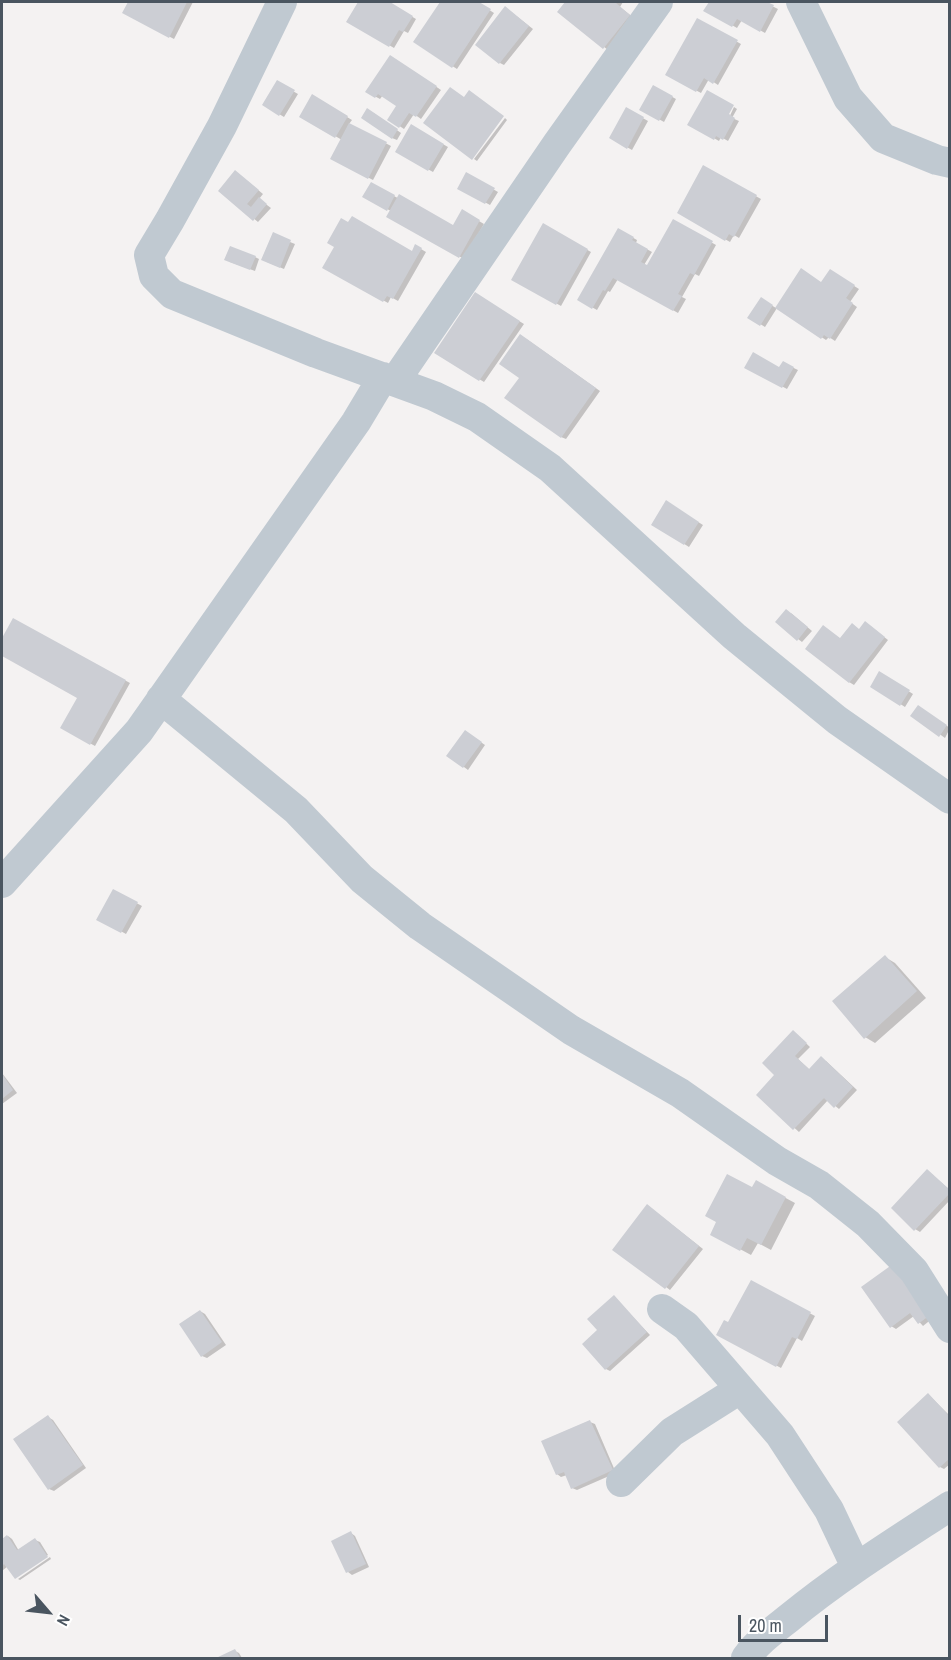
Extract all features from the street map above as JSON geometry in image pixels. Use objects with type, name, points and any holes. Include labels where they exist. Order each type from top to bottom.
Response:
[{"type":"street","points":[[282,2],[222,126],[149,255],[154,276],[172,294],[305,349],[434,396],[477,417],[550,468],[734,636],[837,720],[950,799]]},
{"type":"street","points":[[2,883],[139,731],[349,432],[658,2]]},
{"type":"street","points":[[801,2],[848,98],[883,138],[950,163]]},
{"type":"street","points":[[161,699],[296,810],[362,879],[420,926],[571,1030],[680,1093],[777,1161],[827,1192],[868,1224],[914,1271],[950,1328]]},
{"type":"street","points":[[662,1309],[686,1326],[780,1435],[829,1510],[856,1567]]},
{"type":"street","points":[[621,1482],[672,1432],[741,1389]]},
{"type":"street","points":[[746,1659],[755,1645],[814,1598],[856,1567],[950,1506]]},
{"type":"building","points":[[128,2],[187,2],[169,38],[122,13]]},
{"type":"building","points":[[358,2],[390,2],[413,16],[403,32],[399,30],[389,47],[346,22]]},
{"type":"building","points":[[440,2],[479,2],[491,9],[452,68],[413,42]]},
{"type":"building","points":[[565,2],[617,2],[630,15],[603,49],[557,12]]},
{"type":"building","points":[[709,2],[767,2],[774,5],[760,32],[737,19],[732,27],[703,11]]},
{"type":"building","points":[[505,6],[529,26],[499,64],[475,45]]},
{"type":"building","points":[[697,18],[738,40],[713,84],[704,78],[696,92],[665,75]]},
{"type":"building","points":[[390,55],[437,86],[416,117],[409,113],[399,128],[387,120],[396,106],[378,94],[375,98],[365,92]]},
{"type":"building","points":[[277,80],[295,90],[279,116],[262,105]]},
{"type":"building","points":[[653,85],[673,96],[659,121],[639,110]]},
{"type":"building","points":[[450,87],[464,97],[469,90],[504,116],[472,160],[423,123]]},
{"type":"building","points":[[707,90],[734,105],[729,114],[735,118],[723,140],[716,136],[714,140],[687,125]]},
{"type":"building","points":[[312,94],[348,116],[335,138],[299,117]]},
{"type":"building","points":[[626,107],[644,117],[627,149],[609,138]]},
{"type":"building","points":[[367,108],[398,129],[392,139],[361,118]]},
{"type":"building","points":[[349,123],[387,142],[368,179],[330,159]]},
{"type":"building","points":[[411,124],[444,144],[428,171],[395,152]]},
{"type":"building","points":[[703,165],[757,195],[734,237],[729,234],[725,241],[677,213]]},
{"type":"building","points":[[235,170],[259,190],[247,204],[251,207],[259,197],[267,204],[253,221],[218,191]]},
{"type":"building","points":[[466,172],[495,188],[485,204],[457,189]]},
{"type":"building","points":[[371,182],[395,195],[387,211],[362,197]]},
{"type":"building","points":[[399,194],[453,225],[462,209],[480,220],[459,258],[386,217]]},
{"type":"building","points":[[352,216],[412,251],[415,244],[422,248],[393,299],[387,296],[383,302],[322,268],[334,247],[327,243],[341,218],[348,222]]},
{"type":"building","points":[[673,219],[713,241],[694,275],[690,273],[678,294],[682,296],[673,311],[613,278],[592,309],[577,300],[618,228],[634,237],[632,240],[648,249],[641,262],[647,265]]},
{"type":"building","points":[[543,223],[588,249],[556,305],[511,280]]},
{"type":"building","points":[[273,232],[291,240],[280,268],[261,260]]},
{"type":"building","points":[[230,246],[256,256],[250,270],[224,260]]},
{"type":"building","points":[[801,268],[821,282],[830,269],[855,285],[846,298],[853,303],[830,339],[824,335],[821,339],[775,308]]},
{"type":"building","points":[[475,292],[520,321],[479,381],[434,353]]},
{"type":"building","points":[[761,297],[773,305],[760,326],[747,318]]},
{"type":"building","points":[[520,334],[596,388],[561,438],[504,398],[519,378],[499,364]]},
{"type":"building","points":[[753,352],[779,367],[783,361],[794,367],[782,388],[744,368]]},
{"type":"building","points":[[666,500],[699,522],[684,545],[651,525]]},
{"type":"building","points":[[786,609],[808,627],[797,641],[775,622]]},
{"type":"building","points":[[13,618],[126,680],[90,745],[60,728],[77,698],[2,656],[2,638]]},
{"type":"building","points":[[865,621],[885,637],[849,683],[805,649],[823,625],[840,638],[852,623],[859,629]]},
{"type":"building","points":[[879,671],[910,690],[900,706],[870,687]]},
{"type":"building","points":[[918,705],[947,725],[939,737],[910,716]]},
{"type":"building","points":[[465,730],[482,742],[463,768],[446,756]]},
{"type":"building","points":[[113,889],[138,902],[121,933],[96,920]]},
{"type":"building","points":[[885,955],[917,991],[864,1039],[832,1001]]},
{"type":"building","points":[[793,1030],[807,1043],[795,1056],[809,1069],[821,1056],[853,1087],[834,1108],[824,1098],[793,1130],[756,1095],[774,1075],[762,1063]]},
{"type":"building","points":[[2,1074],[13,1090],[2,1099]]},
{"type":"building","points":[[927,1169],[950,1190],[950,1193],[914,1231],[891,1208]]},
{"type":"building","points":[[727,1174],[752,1187],[756,1180],[786,1197],[761,1245],[747,1238],[740,1251],[710,1235],[716,1222],[705,1216]]},
{"type":"building","points":[[647,1204],[699,1246],[665,1289],[612,1250]]},
{"type":"building","points":[[893,1264],[930,1315],[918,1324],[910,1313],[890,1328],[861,1287]]},
{"type":"building","points":[[751,1280],[811,1312],[797,1339],[792,1337],[776,1367],[716,1335],[724,1320],[728,1322]]},
{"type":"building","points":[[614,1295],[647,1332],[605,1370],[582,1344],[597,1330],[587,1319]]},
{"type":"building","points":[[200,1310],[222,1342],[201,1357],[179,1324]]},
{"type":"building","points":[[928,1393],[950,1417],[950,1458],[939,1468],[897,1422]]},
{"type":"building","points":[[48,1415],[83,1465],[48,1490],[13,1439]]},
{"type":"building","points":[[590,1420],[613,1470],[571,1489],[564,1472],[556,1475],[541,1441]]},
{"type":"building","points":[[351,1531],[366,1564],[346,1573],[331,1541]]},
{"type":"building","points":[[7,1535],[17,1550],[35,1538],[48,1557],[15,1579],[4,1564],[2,1566],[2,1539]]},
{"type":"building","points":[[235,1649],[240,1658],[216,1658]]}]
